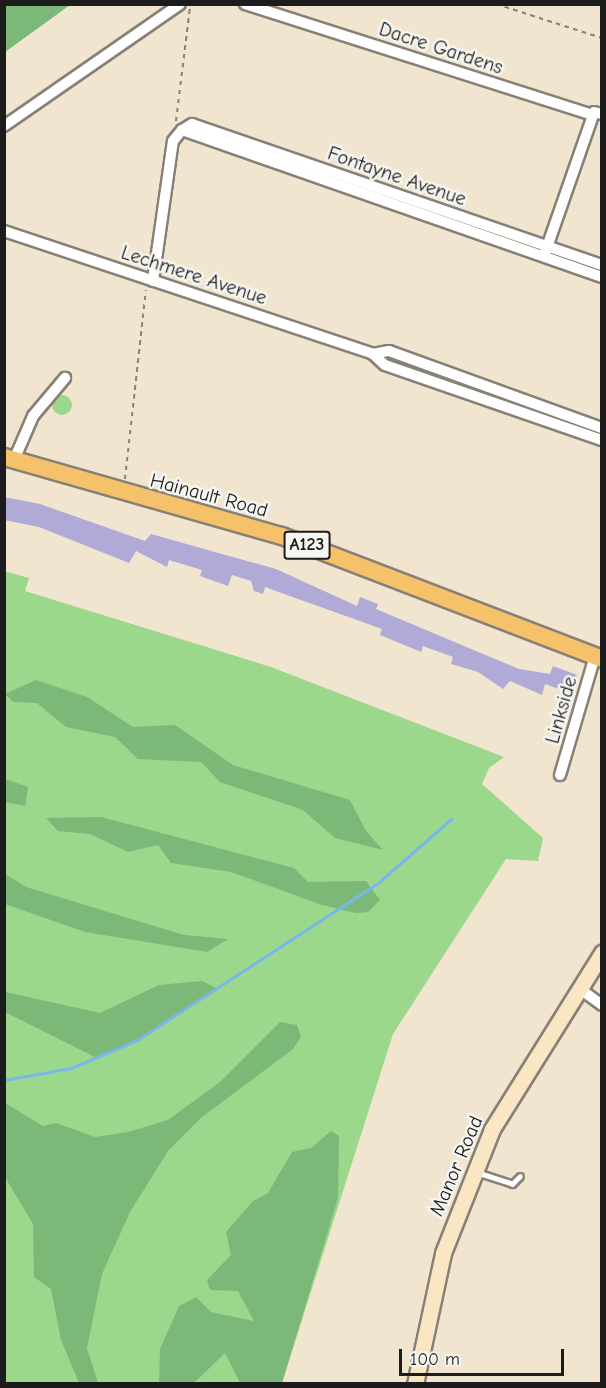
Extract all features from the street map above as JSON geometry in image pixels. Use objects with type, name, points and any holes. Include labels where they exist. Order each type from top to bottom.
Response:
[{"type":"main road","name":"Hainault Road","points":[[9,459],[122,494],[282,536],[598,657]]},
{"type":"main road","name":"Manor Road","points":[[415,1383],[442,1253],[492,1129],[602,952]]},
{"type":"street","points":[[4,126],[180,4]]},
{"type":"street","name":"Dacre Gardens","points":[[245,4],[596,114]]},
{"type":"street","points":[[546,251],[596,114]]},
{"type":"street","points":[[150,280],[185,130]]},
{"type":"street","name":"Fontayne Avenue","points":[[185,130],[546,251],[602,265]]},
{"type":"street","name":"Lechmere Avenue","points":[[4,231],[373,354],[386,364],[602,440]]},
{"type":"street","name":"Fontayne Avenue","points":[[546,251],[602,277]]},
{"type":"street","name":"Lechmere Avenue","points":[[373,354],[389,351],[602,428]]},
{"type":"street","points":[[9,459],[33,416],[65,378]]},
{"type":"street","points":[[495,402],[498,390]]},
{"type":"street","name":"Linkside","points":[[560,775],[598,657]]},
{"type":"street","points":[[580,988],[602,1005]]},
{"type":"lane","points":[[474,1172],[512,1184],[520,1176]]},
{"type":"path","points":[[185,130],[191,4]]},
{"type":"path","points":[[496,4],[602,38]]},
{"type":"path","points":[[122,494],[150,280]]},
{"type":"green space","points":[[5,4],[70,4],[70,5],[5,52]]},
{"type":"green space","points":[[62,395],[69,398],[72,405],[69,412],[62,415],[55,412],[52,405],[55,398]]},
{"type":"green space","points":[[4,571],[29,578],[25,591],[271,667],[504,757],[489,768],[482,784],[543,838],[538,861],[506,859],[393,1034],[282,1383],[5,1383]]},
{"type":"green space","points":[[36,680],[87,697],[133,727],[175,725],[233,765],[350,800],[366,831],[383,850],[335,838],[303,810],[220,782],[201,762],[138,759],[115,737],[66,727],[37,703],[13,702],[5,694]]},
{"type":"green space","points":[[5,779],[28,787],[25,806],[5,802]]},
{"type":"green space","points":[[101,817],[294,868],[308,882],[366,881],[380,900],[368,912],[356,913],[322,905],[231,872],[171,863],[158,845],[128,852],[90,834],[58,831],[46,818]]},
{"type":"green space","points":[[5,874],[26,887],[184,935],[228,939],[207,952],[85,932],[5,904]]},
{"type":"green space","points":[[202,981],[218,989],[137,1040],[97,1058],[5,1012],[5,992],[100,1013],[159,985]]},
{"type":"green space","points":[[280,1022],[297,1025],[301,1037],[293,1049],[202,1117],[168,1151],[130,1212],[102,1274],[87,1348],[98,1383],[79,1383],[61,1340],[51,1289],[34,1277],[33,1224],[5,1177],[5,1103],[43,1126],[56,1123],[95,1137],[128,1132],[168,1120],[220,1082]]},
{"type":"green space","points":[[331,1131],[339,1136],[338,1198],[282,1383],[240,1383],[225,1353],[194,1383],[159,1383],[160,1349],[179,1306],[196,1297],[211,1312],[254,1321],[238,1291],[210,1290],[207,1280],[231,1255],[226,1232],[253,1201],[268,1193],[292,1152],[311,1148]]},
{"type":"building","points":[[4,497],[40,504],[145,541],[151,534],[276,569],[357,606],[360,597],[378,604],[376,609],[519,669],[550,674],[553,666],[577,675],[570,693],[545,684],[542,695],[510,681],[503,689],[478,672],[451,664],[453,657],[423,646],[421,652],[380,635],[382,629],[265,587],[263,594],[254,591],[251,581],[232,575],[228,586],[200,576],[202,570],[169,560],[167,567],[136,551],[129,563],[39,527],[4,520]]},
{"type":"waterway","points":[[4,1080],[71,1068],[137,1040],[379,882],[451,819]]}]
